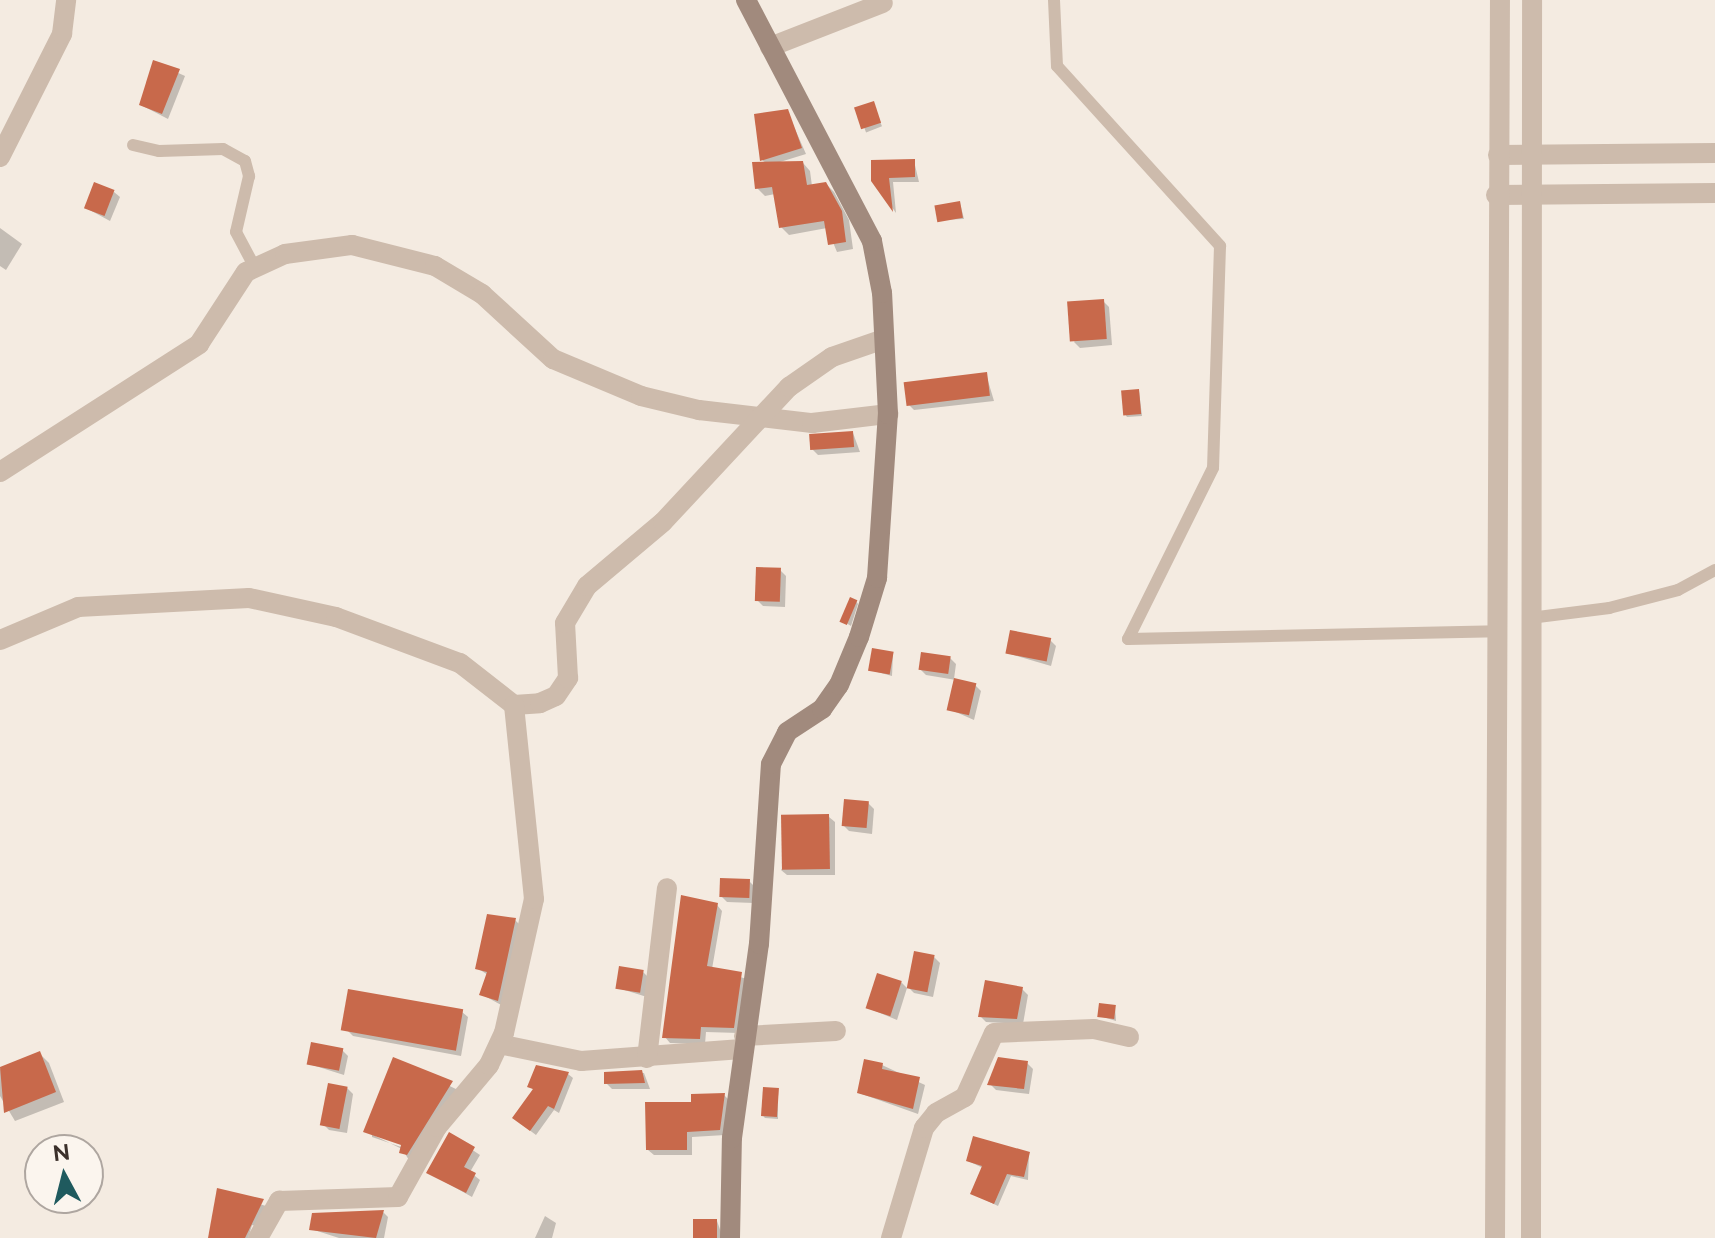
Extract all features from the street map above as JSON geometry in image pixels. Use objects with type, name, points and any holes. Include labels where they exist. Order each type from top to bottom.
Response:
[{"type":"street","points":[[0,157],[62,34],[66,0]]},
{"type":"street","points":[[730,1238],[743,1042],[759,944],[771,764],[787,732],[822,709],[839,685],[859,637],[877,578],[888,414],[882,293],[862,214],[746,0]]},
{"type":"street","points":[[1495,1238],[1496,195],[1500,0]]},
{"type":"street","points":[[1531,1238],[1532,0]]},
{"type":"street","points":[[770,47],[883,3]]},
{"type":"street","points":[[1498,155],[1715,153]]},
{"type":"street","points":[[1496,195],[1715,193]]},
{"type":"street","points":[[0,472],[199,344],[234,285],[255,267],[285,254],[352,245],[413,257],[482,294],[540,349],[567,366],[641,396],[812,423],[888,414]]},
{"type":"street","points":[[0,640],[78,607],[249,598],[336,617],[460,663],[514,705],[540,703],[565,687],[565,623],[572,603],[663,522],[759,417],[832,357],[884,339]]},
{"type":"street","points":[[258,1238],[279,1201],[398,1197],[437,1127],[489,1065],[499,1044],[534,899],[514,705]]},
{"type":"street","points":[[647,1058],[667,888]]},
{"type":"street","points":[[891,1238],[924,1128],[936,1113],[965,1097],[994,1033],[1094,1029],[1129,1037]]},
{"type":"street","points":[[499,1044],[581,1061],[647,1058],[836,1031]]},
{"type":"lane","points":[[1054,0],[1057,66],[1220,246],[1213,468],[1128,639],[1497,631]]},
{"type":"lane","points":[[133,145],[159,151],[223,149],[245,161],[249,176],[236,232],[255,267]]},
{"type":"lane","points":[[1530,618],[1609,608],[1678,590],[1715,570]]},
{"type":"building","points":[[153,60],[180,69],[162,114],[139,105]]},
{"type":"building","points":[[874,101],[881,123],[861,129],[854,107]]},
{"type":"building","points":[[788,109],[802,148],[760,161],[754,114]]},
{"type":"building","points":[[915,159],[915,177],[889,178],[893,212],[871,181],[871,160]]},
{"type":"building","points":[[803,161],[807,185],[826,182],[842,211],[846,242],[828,245],[824,221],[779,228],[772,187],[755,189],[752,162]]},
{"type":"building","points":[[94,182],[115,190],[105,216],[84,208]]},
{"type":"building","points":[[960,201],[963,218],[937,222],[934,206]]},
{"type":"building","points":[[1104,299],[1107,339],[1070,341],[1067,302]]},
{"type":"building","points":[[987,372],[990,396],[907,406],[904,382]]},
{"type":"building","points":[[1139,389],[1141,414],[1123,415],[1121,391]]},
{"type":"building","points":[[853,431],[854,447],[810,450],[809,434]]},
{"type":"building","points":[[756,567],[781,568],[780,602],[755,601]]},
{"type":"building","points":[[850,597],[857,600],[847,625],[839,622]]},
{"type":"building","points":[[1010,630],[1051,638],[1047,662],[1005,654]]},
{"type":"building","points":[[872,648],[894,652],[890,674],[868,671]]},
{"type":"building","points":[[921,652],[951,656],[948,674],[918,670]]},
{"type":"building","points":[[954,678],[976,683],[969,715],[947,710]]},
{"type":"building","points":[[844,799],[869,801],[867,828],[842,826]]},
{"type":"building","points":[[829,814],[830,869],[782,870],[781,815]]},
{"type":"building","points":[[720,878],[750,879],[749,898],[719,897]]},
{"type":"building","points":[[681,895],[718,903],[707,966],[742,972],[734,1028],[701,1027],[700,1039],[662,1038]]},
{"type":"building","points":[[487,914],[516,918],[498,1001],[479,995],[487,972],[475,969]]},
{"type":"building","points":[[914,951],[935,955],[927,992],[907,988]]},
{"type":"building","points":[[619,966],[644,970],[640,993],[615,989]]},
{"type":"building","points":[[877,973],[902,981],[890,1016],[866,1008]]},
{"type":"building","points":[[985,980],[1023,987],[1017,1019],[978,1017]]},
{"type":"building","points":[[348,989],[463,1009],[456,1051],[341,1030]]},
{"type":"building","points":[[1099,1003],[1116,1005],[1114,1019],[1097,1017]]},
{"type":"building","points":[[311,1042],[343,1048],[339,1071],[307,1065]]},
{"type":"building","points":[[40,1051],[56,1092],[4,1113],[0,1067]]},
{"type":"building","points":[[393,1057],[453,1081],[407,1155],[399,1153],[401,1145],[363,1132]]},
{"type":"building","points":[[998,1057],[1028,1061],[1024,1089],[987,1085]]},
{"type":"building","points":[[864,1059],[883,1063],[882,1069],[920,1077],[913,1109],[857,1093]]},
{"type":"building","points":[[536,1065],[569,1072],[554,1109],[548,1106],[530,1131],[512,1118],[533,1089],[527,1087]]},
{"type":"building","points":[[642,1070],[645,1083],[604,1084],[604,1072]]},
{"type":"building","points":[[328,1083],[348,1087],[339,1129],[320,1125]]},
{"type":"building","points":[[763,1087],[779,1088],[777,1117],[761,1116]]},
{"type":"building","points":[[725,1093],[720,1130],[687,1132],[687,1150],[646,1150],[645,1102],[691,1102],[691,1094]]},
{"type":"building","points":[[449,1132],[475,1147],[464,1167],[476,1173],[466,1193],[426,1173]]},
{"type":"building","points":[[973,1136],[1030,1152],[1024,1177],[1007,1174],[994,1204],[970,1194],[982,1166],[966,1161]]},
{"type":"building","points":[[217,1188],[264,1199],[245,1238],[208,1238]]},
{"type":"building","points":[[384,1210],[376,1238],[309,1230],[312,1213]]},
{"type":"building","points":[[693,1219],[717,1219],[717,1238],[693,1238]]}]
